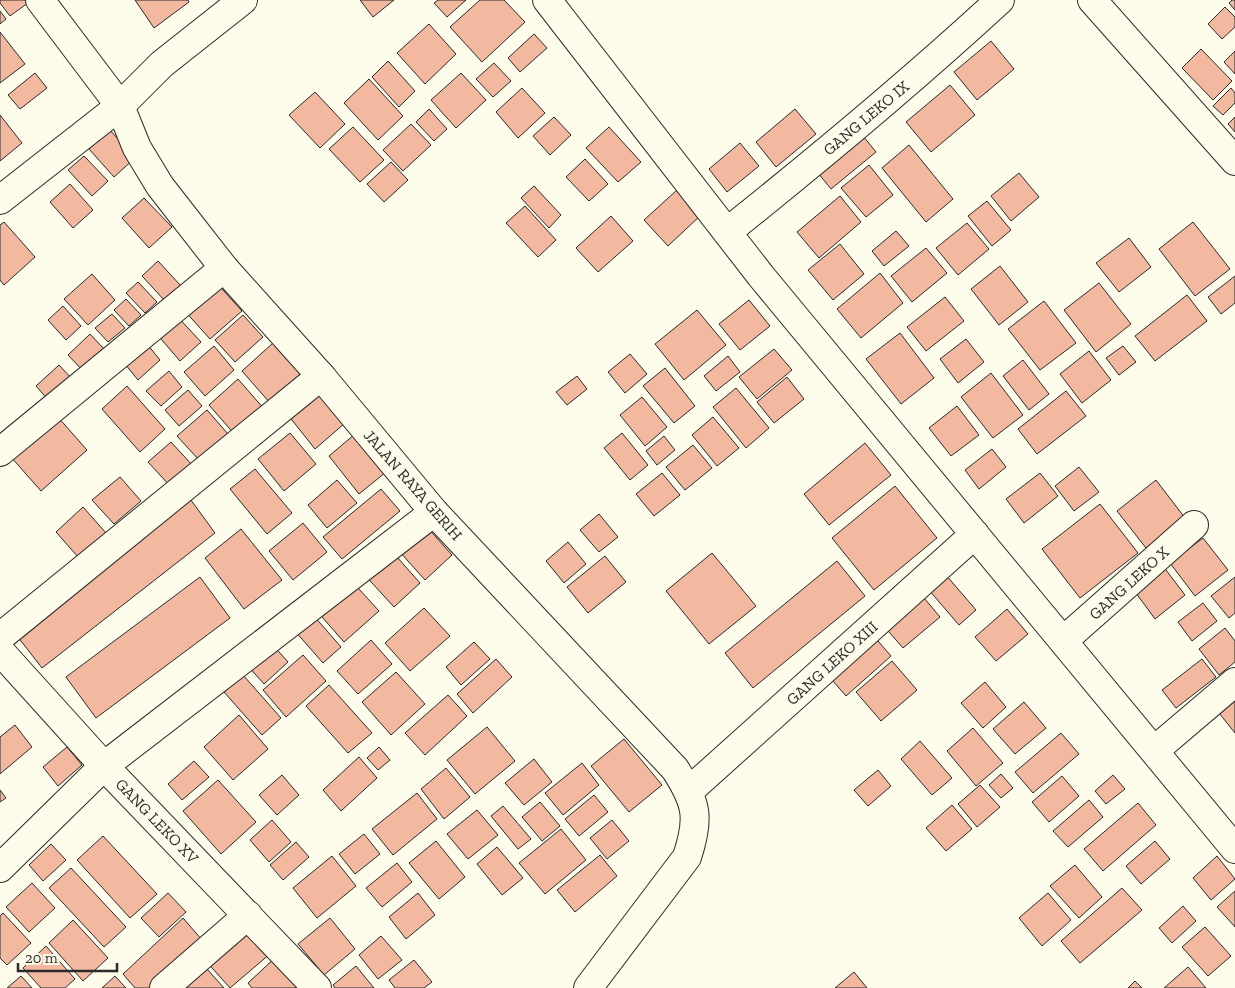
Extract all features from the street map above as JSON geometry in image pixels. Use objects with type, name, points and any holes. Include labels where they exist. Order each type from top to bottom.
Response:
[{"type":"street","name":"JALAN RAYA GERIH","points":[[40,0],[120,106],[137,148],[160,186],[224,268],[321,376],[434,512],[675,769],[689,791],[696,832],[687,857],[588,988]]},
{"type":"street","points":[[0,200],[120,106],[162,64],[243,0]]},
{"type":"street","points":[[547,0],[727,232],[1235,849]]},
{"type":"street","name":"GANG LEKO IX","points":[[727,232],[800,174],[931,63],[1000,0]]},
{"type":"street","points":[[1092,0],[1235,161]]},
{"type":"street","points":[[0,452],[224,268]]},
{"type":"street","points":[[0,637],[321,376]]},
{"type":"street","points":[[0,868],[104,766],[434,512]]},
{"type":"street","name":"GANG LEKO X","points":[[1063,641],[1194,525]]},
{"type":"street","name":"GANG LEKO XIII","points":[[689,791],[975,534]]},
{"type":"street","name":"GANG LEKO XV","points":[[0,651],[104,766],[317,988]]},
{"type":"street","points":[[1155,750],[1235,682]]},
{"type":"street","points":[[164,988],[248,915]]},
{"type":"building","points":[[0,0],[32,0],[10,16],[0,3]]},
{"type":"building","points":[[135,0],[188,0],[189,2],[154,28]]},
{"type":"building","points":[[360,0],[394,0],[373,17]]},
{"type":"building","points":[[438,0],[466,0],[447,17],[434,3]]},
{"type":"building","points":[[480,0],[504,0],[525,22],[482,62],[450,27]]},
{"type":"building","points":[[1235,0],[1235,10],[1229,3]]},
{"type":"building","points":[[1225,7],[1235,17],[1235,27],[1222,39],[1208,24]]},
{"type":"building","points":[[0,11],[6,19],[0,24]]},
{"type":"building","points":[[429,24],[456,54],[425,84],[397,53]]},
{"type":"building","points":[[0,32],[25,64],[0,83]]},
{"type":"building","points":[[534,34],[547,48],[520,72],[508,58]]},
{"type":"building","points":[[991,41],[1014,69],[977,100],[954,72]]},
{"type":"building","points":[[1201,49],[1232,81],[1213,100],[1182,68]]},
{"type":"building","points":[[1235,51],[1235,74],[1224,62]]},
{"type":"building","points":[[388,61],[415,91],[399,107],[372,77]]},
{"type":"building","points":[[494,63],[511,81],[493,97],[476,79]]},
{"type":"building","points":[[35,73],[47,88],[20,109],[8,95]]},
{"type":"building","points":[[461,73],[486,100],[456,128],[431,100]]},
{"type":"building","points":[[369,79],[403,116],[378,140],[344,103]]},
{"type":"building","points":[[950,85],[975,115],[931,152],[906,122]]},
{"type":"building","points":[[522,88],[545,113],[518,138],[496,112]]},
{"type":"building","points":[[1231,88],[1235,93],[1235,103],[1223,115],[1213,106]]},
{"type":"building","points":[[315,92],[345,124],[320,148],[289,115]]},
{"type":"building","points":[[429,109],[447,129],[434,141],[416,122]]},
{"type":"building","points":[[795,109],[816,134],[776,167],[756,142]]},
{"type":"building","points":[[0,115],[22,143],[0,161]]},
{"type":"building","points":[[554,117],[571,135],[550,155],[533,136]]},
{"type":"building","points":[[1235,117],[1235,132],[1228,124]]},
{"type":"building","points":[[411,124],[431,145],[403,171],[383,150]]},
{"type":"building","points":[[353,127],[384,160],[360,182],[329,149]]},
{"type":"building","points":[[609,127],[641,162],[618,182],[586,148]]},
{"type":"building","points":[[110,130],[135,158],[114,177],[89,149]]},
{"type":"building","points":[[859,131],[876,152],[831,189],[814,168]]},
{"type":"building","points":[[740,143],[759,166],[727,192],[709,169]]},
{"type":"building","points":[[909,145],[953,199],[926,222],[882,168]]},
{"type":"building","points":[[84,156],[108,181],[92,196],[68,170]]},
{"type":"building","points":[[585,159],[608,184],[589,201],[566,177]]},
{"type":"building","points":[[391,162],[408,180],[384,202],[367,184]]},
{"type":"building","points":[[869,165],[893,195],[866,217],[841,188]]},
{"type":"building","points":[[1019,173],[1039,197],[1011,221],[991,196]]},
{"type":"building","points":[[70,184],[93,210],[73,228],[50,202]]},
{"type":"building","points":[[534,186],[561,215],[549,228],[521,198]]},
{"type":"building","points":[[677,190],[701,215],[668,246],[644,220]]},
{"type":"building","points":[[840,196],[861,222],[819,258],[797,232]]},
{"type":"building","points":[[144,198],[172,227],[149,248],[122,218]]},
{"type":"building","points":[[987,201],[1011,230],[992,246],[968,216]]},
{"type":"building","points":[[525,206],[556,240],[538,257],[506,223]]},
{"type":"building","points":[[611,216],[633,241],[598,272],[576,248]]},
{"type":"building","points":[[4,222],[35,257],[4,285],[0,280],[0,225]]},
{"type":"building","points":[[1193,222],[1230,269],[1195,296],[1159,249]]},
{"type":"building","points":[[967,223],[989,249],[958,275],[936,248]]},
{"type":"building","points":[[896,231],[909,246],[884,266],[872,251]]},
{"type":"building","points":[[1129,238],[1151,267],[1119,292],[1096,263]]},
{"type":"building","points":[[840,244],[864,274],[833,300],[808,270]]},
{"type":"building","points":[[926,248],[947,273],[912,302],[891,276]]},
{"type":"building","points":[[158,261],[181,286],[165,301],[142,276]]},
{"type":"building","points":[[1000,266],[1028,302],[999,325],[971,289]]},
{"type":"building","points":[[880,273],[903,303],[861,338],[837,309]]},
{"type":"building","points":[[92,274],[115,300],[88,325],[64,299]]},
{"type":"building","points":[[1235,276],[1235,303],[1221,314],[1208,297]]},
{"type":"building","points":[[215,281],[242,311],[210,339],[183,309]]},
{"type":"building","points":[[138,282],[157,302],[145,313],[126,293]]},
{"type":"building","points":[[1099,283],[1131,324],[1096,352],[1064,310]]},
{"type":"building","points":[[1187,295],[1207,321],[1155,361],[1135,336]]},
{"type":"building","points":[[945,297],[964,321],[926,351],[907,327]]},
{"type":"building","points":[[126,299],[141,315],[129,326],[114,310]]},
{"type":"building","points":[[749,300],[770,326],[740,350],[719,324]]},
{"type":"building","points":[[1044,301],[1076,343],[1040,370],[1008,329]]},
{"type":"building","points":[[63,306],[81,326],[66,340],[48,320]]},
{"type":"building","points":[[697,310],[726,345],[684,380],[655,344]]},
{"type":"building","points":[[112,314],[125,328],[108,342],[95,328]]},
{"type":"building","points":[[175,314],[201,342],[180,361],[155,332]]},
{"type":"building","points":[[243,315],[263,337],[235,362],[215,340]]},
{"type":"building","points":[[900,333],[934,378],[901,404],[866,359]]},
{"type":"building","points":[[90,334],[106,351],[84,372],[68,355]]},
{"type":"building","points":[[966,339],[984,362],[958,383],[940,359]]},
{"type":"building","points":[[273,343],[302,375],[270,403],[242,371]]},
{"type":"building","points":[[147,344],[160,360],[138,380],[125,364]]},
{"type":"building","points":[[214,346],[234,370],[205,396],[184,372]]},
{"type":"building","points":[[1123,346],[1136,362],[1119,375],[1106,358]]},
{"type":"building","points":[[774,349],[792,370],[757,399],[739,377]]},
{"type":"building","points":[[1089,351],[1111,380],[1082,403],[1060,374]]},
{"type":"building","points":[[630,354],[647,374],[625,393],[608,372]]},
{"type":"building","points":[[728,356],[740,372],[716,391],[704,376]]},
{"type":"building","points":[[1023,360],[1049,394],[1029,410],[1003,376]]},
{"type":"building","points":[[59,365],[73,380],[50,402],[36,386]]},
{"type":"building","points":[[665,368],[695,406],[674,423],[643,386]]},
{"type":"building","points":[[169,371],[182,387],[161,406],[146,391]]},
{"type":"building","points":[[991,373],[1023,415],[993,438],[961,397]]},
{"type":"building","points":[[577,376],[587,389],[567,405],[556,392]]},
{"type":"building","points":[[787,377],[804,399],[774,423],[757,402]]},
{"type":"building","points":[[238,379],[265,410],[236,436],[209,405]]},
{"type":"building","points":[[127,386],[165,429],[140,452],[102,409]]},
{"type":"building","points":[[736,388],[769,428],[746,448],[713,407]]},
{"type":"building","points":[[188,390],[202,406],[179,426],[165,410]]},
{"type":"building","points":[[318,390],[345,423],[315,449],[288,415]]},
{"type":"building","points":[[1066,391],[1086,416],[1037,454],[1018,429]]},
{"type":"building","points":[[642,397],[667,427],[645,446],[620,415]]},
{"type":"building","points":[[957,406],[979,435],[951,456],[929,428]]},
{"type":"building","points":[[207,410],[228,434],[199,460],[177,436]]},
{"type":"building","points":[[57,416],[87,450],[41,491],[11,457]]},
{"type":"building","points":[[713,417],[739,448],[717,466],[692,435]]},
{"type":"building","points":[[290,433],[316,464],[284,491],[258,459]]},
{"type":"building","points":[[622,433],[648,465],[630,480],[604,448]]},
{"type":"building","points":[[355,434],[386,472],[359,494],[329,456]]},
{"type":"building","points":[[664,436],[675,450],[657,465],[646,451]]},
{"type":"building","points":[[171,442],[194,467],[171,487],[148,462]]},
{"type":"building","points":[[865,443],[891,475],[829,525],[804,494]]},
{"type":"building","points":[[693,445],[712,468],[685,490],[666,467]]},
{"type":"building","points":[[992,449],[1006,467],[979,489],[965,470]]},
{"type":"building","points":[[1079,467],[1099,492],[1074,511],[1055,486]]},
{"type":"building","points":[[255,469],[292,513],[267,534],[230,489]]},
{"type":"building","points":[[662,473],[680,495],[654,516],[636,494]]},
{"type":"building","points":[[1040,473],[1058,496],[1024,523],[1006,499]]},
{"type":"building","points":[[120,477],[141,501],[114,524],[92,500]]},
{"type":"building","points":[[337,480],[357,503],[327,528],[308,505]]},
{"type":"building","points":[[1156,480],[1185,518],[1146,548],[1117,511]]},
{"type":"building","points":[[895,486],[937,538],[874,590],[832,538]]},
{"type":"building","points":[[381,489],[400,511],[342,559],[323,537]]},
{"type":"building","points":[[188,496],[215,533],[42,668],[14,632]]},
{"type":"building","points":[[1100,504],[1138,553],[1080,598],[1042,549]]},
{"type":"building","points":[[83,507],[106,533],[78,557],[56,532]]},
{"type":"building","points":[[599,514],[618,537],[599,552],[580,530]]},
{"type":"building","points":[[303,523],[327,552],[293,580],[269,551]]},
{"type":"building","points":[[427,527],[452,555],[425,580],[399,551]]},
{"type":"building","points":[[241,529],[282,580],[244,609],[205,558]]},
{"type":"building","points":[[1203,538],[1228,570],[1195,596],[1170,563]]},
{"type":"building","points":[[568,542],[586,564],[564,583],[546,561]]},
{"type":"building","points":[[389,548],[420,583],[394,607],[362,572]]},
{"type":"building","points":[[712,553],[756,606],[709,644],[666,591]]},
{"type":"building","points":[[605,556],[626,582],[588,613],[567,587]]},
{"type":"building","points":[[837,561],[865,596],[753,688],[725,653]]},
{"type":"building","points":[[1163,566],[1185,595],[1155,619],[1133,589]]},
{"type":"building","points":[[946,575],[976,610],[959,625],[928,589]]},
{"type":"building","points":[[200,577],[230,618],[96,718],[66,677]]},
{"type":"building","points":[[1235,577],[1235,613],[1229,618],[1211,596]]},
{"type":"building","points":[[349,578],[379,611],[344,642],[315,609]]},
{"type":"building","points":[[919,592],[940,617],[903,648],[882,624]]},
{"type":"building","points":[[1203,603],[1217,621],[1192,641],[1178,622]]},
{"type":"building","points":[[424,608],[450,636],[410,671],[385,643]]},
{"type":"building","points":[[1007,609],[1028,634],[996,661],[975,637]]},
{"type":"building","points":[[313,615],[341,647],[323,663],[295,631]]},
{"type":"building","points":[[1225,628],[1235,641],[1235,662],[1219,675],[1199,649]]},
{"type":"building","points":[[872,634],[891,656],[846,696],[826,673]]},
{"type":"building","points":[[371,640],[392,664],[358,694],[337,671]]},
{"type":"building","points":[[474,642],[490,659],[461,685],[446,667]]},
{"type":"building","points":[[272,644],[288,662],[264,684],[247,665]]},
{"type":"building","points":[[303,655],[326,681],[286,717],[263,690]]},
{"type":"building","points":[[496,659],[512,677],[473,713],[457,694]]},
{"type":"building","points":[[1202,659],[1216,677],[1176,708],[1162,690]]},
{"type":"building","points":[[892,661],[917,690],[881,721],[856,692]]},
{"type":"building","points":[[396,672],[425,704],[391,735],[362,702]]},
{"type":"building","points":[[243,675],[281,718],[262,735],[224,692]]},
{"type":"building","points":[[985,682],[1006,707],[983,728],[961,703]]},
{"type":"building","points":[[329,685],[372,733],[348,753],[306,706]]},
{"type":"building","points":[[448,695],[467,716],[425,755],[405,733]]},
{"type":"building","points":[[1235,699],[1235,733],[1219,713]]},
{"type":"building","points":[[1024,702],[1046,728],[1015,754],[993,729]]},
{"type":"building","points":[[239,715],[268,749],[233,780],[204,747]]},
{"type":"building","points":[[15,725],[32,747],[0,774],[0,737]]},
{"type":"building","points":[[487,727],[515,761],[475,794],[447,760]]},
{"type":"building","points":[[973,728],[1003,763],[976,786],[947,751]]},
{"type":"building","points":[[1061,733],[1079,754],[1033,793],[1015,772]]},
{"type":"building","points":[[624,739],[662,785],[629,812],[591,766]]},
{"type":"building","points":[[920,741],[952,778],[932,795],[901,759]]},
{"type":"building","points":[[67,747],[82,765],[58,786],[43,767]]},
{"type":"building","points":[[379,747],[390,760],[378,770],[367,758]]},
{"type":"building","points":[[359,757],[377,778],[341,811],[323,790]]},
{"type":"building","points":[[534,759],[552,782],[524,805],[505,783]]},
{"type":"building","points":[[194,761],[209,777],[182,800],[168,784]]},
{"type":"building","points":[[582,763],[599,785],[563,815],[545,793]]},
{"type":"building","points":[[446,768],[470,797],[444,819],[421,789]]},
{"type":"building","points":[[878,770],[891,786],[868,806],[854,790]]},
{"type":"building","points":[[1001,774],[1013,788],[1001,798],[989,785]]},
{"type":"building","points":[[282,775],[299,795],[277,815],[259,795]]},
{"type":"building","points":[[1113,775],[1125,789],[1106,804],[1095,791]]},
{"type":"building","points":[[1062,776],[1079,796],[1049,822],[1032,802]]},
{"type":"building","points":[[218,780],[256,822],[221,854],[183,811]]},
{"type":"building","points":[[980,785],[1000,807],[977,827],[958,804]]},
{"type":"building","points":[[0,790],[6,798],[0,802]]},
{"type":"building","points":[[417,793],[437,819],[393,855],[372,829]]},
{"type":"building","points":[[594,795],[608,812],[579,836],[565,819]]},
{"type":"building","points":[[1089,800],[1103,817],[1068,847],[1053,831]]},
{"type":"building","points":[[540,802],[560,826],[542,841],[522,817]]},
{"type":"building","points":[[1138,803],[1156,825],[1103,871],[1084,849]]},
{"type":"building","points":[[952,805],[972,829],[946,851],[926,828]]},
{"type":"building","points":[[503,806],[531,839],[518,849],[491,816]]},
{"type":"building","points":[[477,810],[498,835],[468,859],[447,834]]},
{"type":"building","points":[[272,820],[291,842],[269,862],[250,840]]},
{"type":"building","points":[[612,820],[629,841],[607,859],[590,838]]},
{"type":"building","points":[[561,829],[586,860],[545,894],[519,863]]},
{"type":"building","points":[[364,834],[380,854],[355,874],[339,854]]},
{"type":"building","points":[[103,836],[157,894],[130,918],[77,860]]},
{"type":"building","points":[[436,841],[465,877],[439,899],[409,863]]},
{"type":"building","points":[[1155,841],[1170,859],[1141,884],[1126,866]]},
{"type":"building","points":[[296,842],[309,857],[283,880],[270,865]]},
{"type":"building","points":[[51,844],[66,860],[43,881],[29,865]]},
{"type":"building","points":[[497,847],[523,878],[502,895],[477,864]]},
{"type":"building","points":[[600,855],[617,876],[575,912],[557,890]]},
{"type":"building","points":[[332,856],[356,886],[317,918],[293,888]]},
{"type":"building","points":[[1217,856],[1235,879],[1211,900],[1193,878]]},
{"type":"building","points":[[397,863],[412,882],[382,907],[366,888]]},
{"type":"building","points":[[1075,865],[1102,897],[1079,918],[1050,886]]},
{"type":"building","points":[[71,868],[126,927],[104,947],[49,888]]},
{"type":"building","points":[[32,883],[55,908],[29,932],[6,907]]},
{"type":"building","points":[[1122,888],[1142,910],[1080,963],[1061,941]]},
{"type":"building","points":[[1235,891],[1235,927],[1217,907]]},
{"type":"building","points":[[168,893],[186,912],[159,937],[141,918]]},
{"type":"building","points":[[418,893],[435,915],[406,939],[389,917]]},
{"type":"building","points":[[1048,893],[1071,920],[1042,946],[1019,918]]},
{"type":"building","points":[[1183,906],[1196,921],[1172,943],[1159,928]]},
{"type":"building","points":[[3,913],[31,943],[7,965],[0,958],[0,916]]},
{"type":"building","points":[[183,918],[202,940],[150,988],[135,988],[123,974]]},
{"type":"building","points":[[330,918],[355,949],[324,975],[298,944]]},
{"type":"building","points":[[73,920],[108,958],[83,981],[49,943]]},
{"type":"building","points":[[245,923],[271,953],[230,988],[204,959]]},
{"type":"building","points":[[1205,927],[1231,956],[1208,976],[1182,947]]},
{"type":"building","points":[[381,936],[402,960],[378,979],[359,955]]},
{"type":"building","points":[[46,946],[75,979],[65,988],[41,988],[23,968]]},
{"type":"building","points":[[278,955],[308,988],[252,988],[248,983]]},
{"type":"building","points":[[198,959],[224,988],[166,988]]},
{"type":"building","points":[[414,960],[432,982],[424,988],[395,988],[389,980]]},
{"type":"building","points":[[356,966],[374,988],[335,988],[333,985]]},
{"type":"building","points":[[1188,967],[1206,988],[1164,988]]},
{"type":"building","points":[[854,972],[867,988],[835,988]]},
{"type":"building","points":[[21,976],[32,988],[7,988]]},
{"type":"building","points":[[115,976],[126,988],[102,988]]},
{"type":"building","points":[[1135,981],[1142,988],[1128,988]]}]
